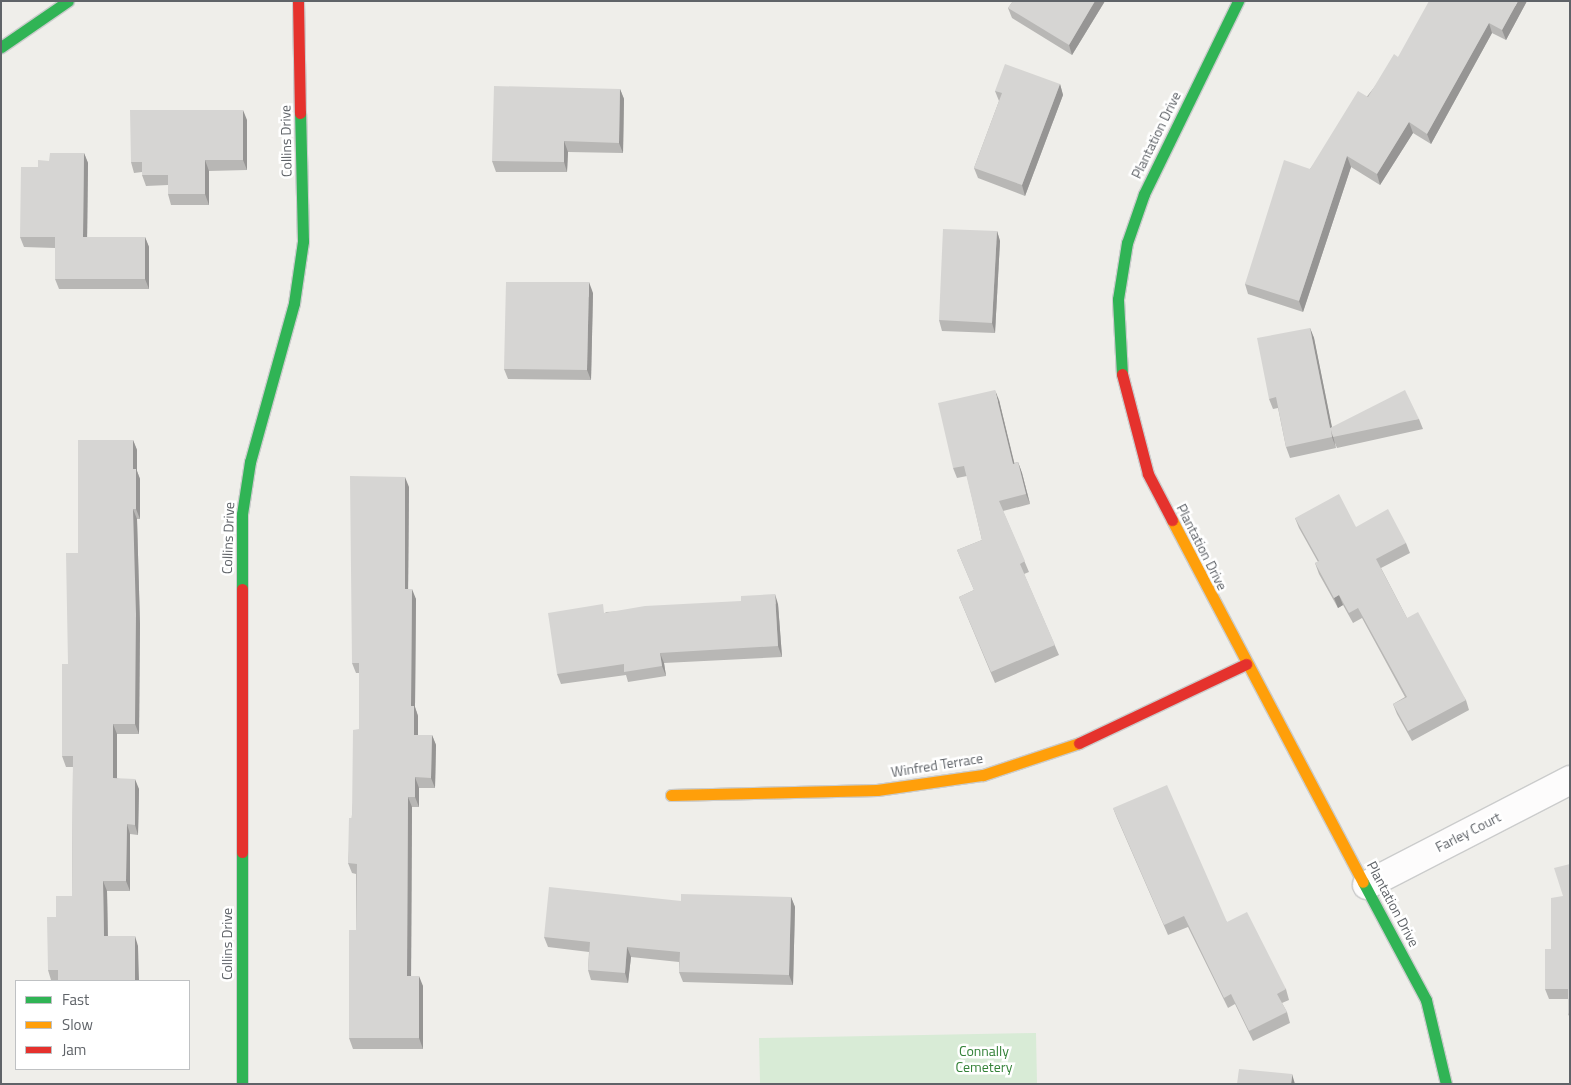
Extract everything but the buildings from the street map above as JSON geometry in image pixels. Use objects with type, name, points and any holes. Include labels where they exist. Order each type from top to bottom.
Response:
[{"type":"street","points":[[1,47],[68,1]]},
{"type":"street","name":"Collins Drive","points":[[242,1084],[242,514],[250,462],[294,303],[303,241],[298,1]]},
{"type":"street","name":"Plantation Drive","points":[[1238,1],[1144,194],[1127,243],[1118,299],[1122,384],[1148,474],[1246,664],[1367,885],[1426,1000],[1446,1084]]},
{"type":"street","name":"Winfred Terrace","points":[[671,795],[877,790],[983,775],[1096,738],[1246,664]]},
{"type":"street","name":"Farley Court","points":[[1367,885],[1570,780]]},
{"type":"green space","name":"Connally Cemetery","points":[[1036,1033],[1037,1084],[760,1084],[759,1038]]},
{"type":"traffic: fast","points":[[1,47],[68,1]]},
{"type":"traffic: fast","points":[[1122,374],[1118,299],[1127,243],[1144,194],[1238,1]]},
{"type":"traffic: fast","points":[[242,589],[242,514],[250,462],[294,303],[303,241],[300,113]]},
{"type":"traffic: fast","points":[[242,852],[242,1084]]},
{"type":"traffic: fast","points":[[1363,882],[1426,1000],[1446,1084]]},
{"type":"traffic: slow","points":[[1172,520],[1363,882]]},
{"type":"traffic: slow","points":[[671,795],[877,790],[983,775],[1079,743]]},
{"type":"traffic: jam","points":[[298,1],[300,113]]},
{"type":"traffic: jam","points":[[1122,374],[1148,474],[1172,520]]},
{"type":"traffic: jam","points":[[242,589],[242,852]]},
{"type":"traffic: jam","points":[[1079,743],[1246,664]]}]
